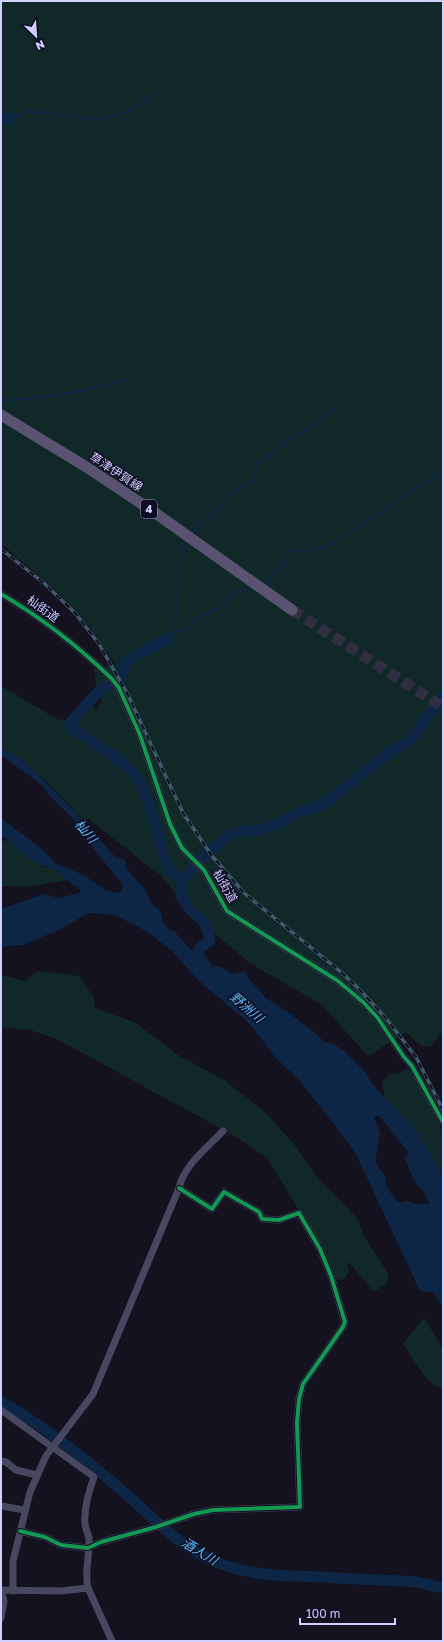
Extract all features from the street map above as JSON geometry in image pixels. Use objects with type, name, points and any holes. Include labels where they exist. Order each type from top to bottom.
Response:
[{"type":"main road","name":"草津伊賀線","points":[[1,415],[88,468],[151,510],[292,610]]},
{"type":"street","name":"杣街道","points":[[1,594],[46,622],[112,679],[119,688],[140,735],[170,824],[182,848],[204,870],[227,911],[338,981],[362,1002],[377,1017],[404,1057],[412,1066],[443,1122]]},
{"type":"street","points":[[13,1590],[13,1562],[25,1510],[37,1475],[53,1447],[93,1394],[179,1188],[181,1177],[192,1163],[223,1131]]},
{"type":"street","points":[[20,1531],[46,1537],[61,1545],[88,1548],[102,1542],[156,1527],[194,1514],[213,1510],[300,1507],[297,1423],[299,1399],[303,1384],[345,1322],[328,1269],[320,1249],[299,1212],[279,1220],[262,1219],[259,1212],[224,1192],[212,1209],[179,1188]]},
{"type":"street","points":[[1,1410],[94,1477],[87,1497],[84,1513],[85,1525],[89,1537],[86,1580],[88,1588],[112,1641]]},
{"type":"street","points":[[1,1461],[6,1462],[16,1470],[37,1475]]},
{"type":"street","points":[[1,1506],[25,1510]]},
{"type":"street","points":[[1,1618],[4,1601],[1,1590],[61,1591],[88,1588]]},
{"type":"green space","points":[[1,1],[443,1],[443,1031],[431,1046],[421,1046],[406,1032],[368,1056],[322,1005],[248,962],[196,917],[162,877],[88,818],[86,824],[48,782],[17,757],[1,748],[1,686],[57,719],[75,722],[88,704],[96,709],[102,702],[98,694],[94,670],[115,664],[90,628],[58,592],[1,544]]},
{"type":"green space","points":[[1,840],[8,841],[41,866],[55,870],[67,880],[35,886],[1,886]]},
{"type":"green space","points":[[38,971],[79,976],[93,996],[95,1008],[136,1023],[178,1055],[224,1080],[265,1112],[293,1143],[317,1177],[357,1218],[365,1238],[389,1275],[386,1284],[374,1292],[349,1262],[347,1265],[349,1272],[345,1279],[337,1280],[332,1274],[307,1220],[297,1207],[267,1158],[238,1138],[57,1039],[30,1030],[1,1027],[1,975],[25,981]]},
{"type":"green space","points":[[408,1068],[422,1088],[443,1133],[443,1176],[417,1132],[385,1098],[382,1082],[389,1074],[400,1073]]},
{"type":"green space","points":[[424,1318],[443,1349],[443,1391],[424,1376],[403,1344]]},
{"type":"water","points":[[1,748],[11,753],[29,766],[46,781],[82,819],[86,824],[86,828],[92,831],[118,860],[117,856],[126,861],[125,866],[146,890],[152,905],[157,908],[162,916],[162,922],[171,931],[174,931],[190,949],[193,949],[203,955],[213,967],[219,966],[232,974],[245,971],[250,980],[266,998],[288,1012],[319,1036],[323,1041],[328,1043],[330,1042],[344,1051],[365,1072],[374,1086],[417,1132],[443,1176],[443,1308],[434,1293],[420,1291],[355,1152],[301,1082],[275,1057],[249,1023],[199,981],[172,951],[146,931],[115,915],[88,913],[61,929],[23,945],[1,947],[1,909],[44,894],[59,898],[82,892],[55,870],[35,863],[1,835],[1,818],[43,850],[55,863],[84,875],[106,891],[119,893],[123,889],[122,884],[90,844],[76,822],[47,793],[43,786],[1,755]],"holes":[[[374,1116],[379,1116],[408,1152],[405,1159],[416,1183],[421,1188],[430,1204],[415,1204],[408,1201],[399,1203],[392,1195],[385,1182],[387,1179],[375,1162],[380,1134]]]},
{"type":"waterway","points":[[9,119],[28,111],[101,120],[128,111],[162,90]]},
{"type":"waterway","points":[[1,119],[9,119]]},
{"type":"waterway","points":[[1,401],[66,393],[98,387],[130,378]]},
{"type":"waterway","points":[[192,535],[202,523],[219,508],[228,496],[252,480],[258,463],[261,460],[339,406]]},
{"type":"waterway","points":[[265,585],[283,563],[288,554],[293,551],[313,550],[327,546],[371,519],[443,470]]},
{"type":"waterway","points":[[172,634],[176,617],[178,578],[181,558],[189,541]]},
{"type":"waterway","points":[[168,639],[177,631],[189,628],[197,618],[218,608],[235,592],[253,588]]},
{"type":"waterway","points":[[168,639],[142,652],[125,663],[122,675],[97,693],[70,723],[72,728],[124,764],[136,776],[150,806],[165,860],[169,869],[180,880]]},
{"type":"waterway","points":[[203,968],[199,960],[199,949],[210,940],[205,923],[188,908],[186,902],[181,897],[181,878],[190,872],[200,860],[227,836],[242,830],[255,832],[280,823],[298,812],[315,808],[331,799],[383,757],[410,740],[443,696]]},
{"type":"waterway","name":"酒人川","points":[[1,1402],[47,1431],[76,1453],[118,1487],[176,1539],[202,1556],[216,1562],[254,1573],[417,1582],[443,1588]]},
{"type":"tunnel","points":[[292,610],[443,707]]},
{"type":"railway","points":[[1,549],[45,584],[75,613],[99,644],[127,693],[183,813],[212,856],[244,893],[341,972],[385,1017],[416,1057],[443,1110]]},
{"type":"cycle path","points":[[1,594],[59,633],[112,679],[119,688],[140,735],[170,824],[182,848],[204,870],[227,911],[338,981],[363,1002],[377,1017],[404,1057],[412,1066],[443,1122]]},
{"type":"cycle path","points":[[20,1531],[45,1537],[61,1545],[88,1548],[101,1542],[156,1527],[194,1514],[213,1510],[300,1507],[297,1423],[299,1399],[303,1384],[345,1322],[331,1276],[320,1249],[299,1213],[279,1220],[262,1219],[259,1212],[224,1192],[212,1209],[179,1188]]},
{"type":"water label","name":"杣川","points":[[86,831]]},
{"type":"water label","name":"野洲川","points":[[247,1007]]}]
